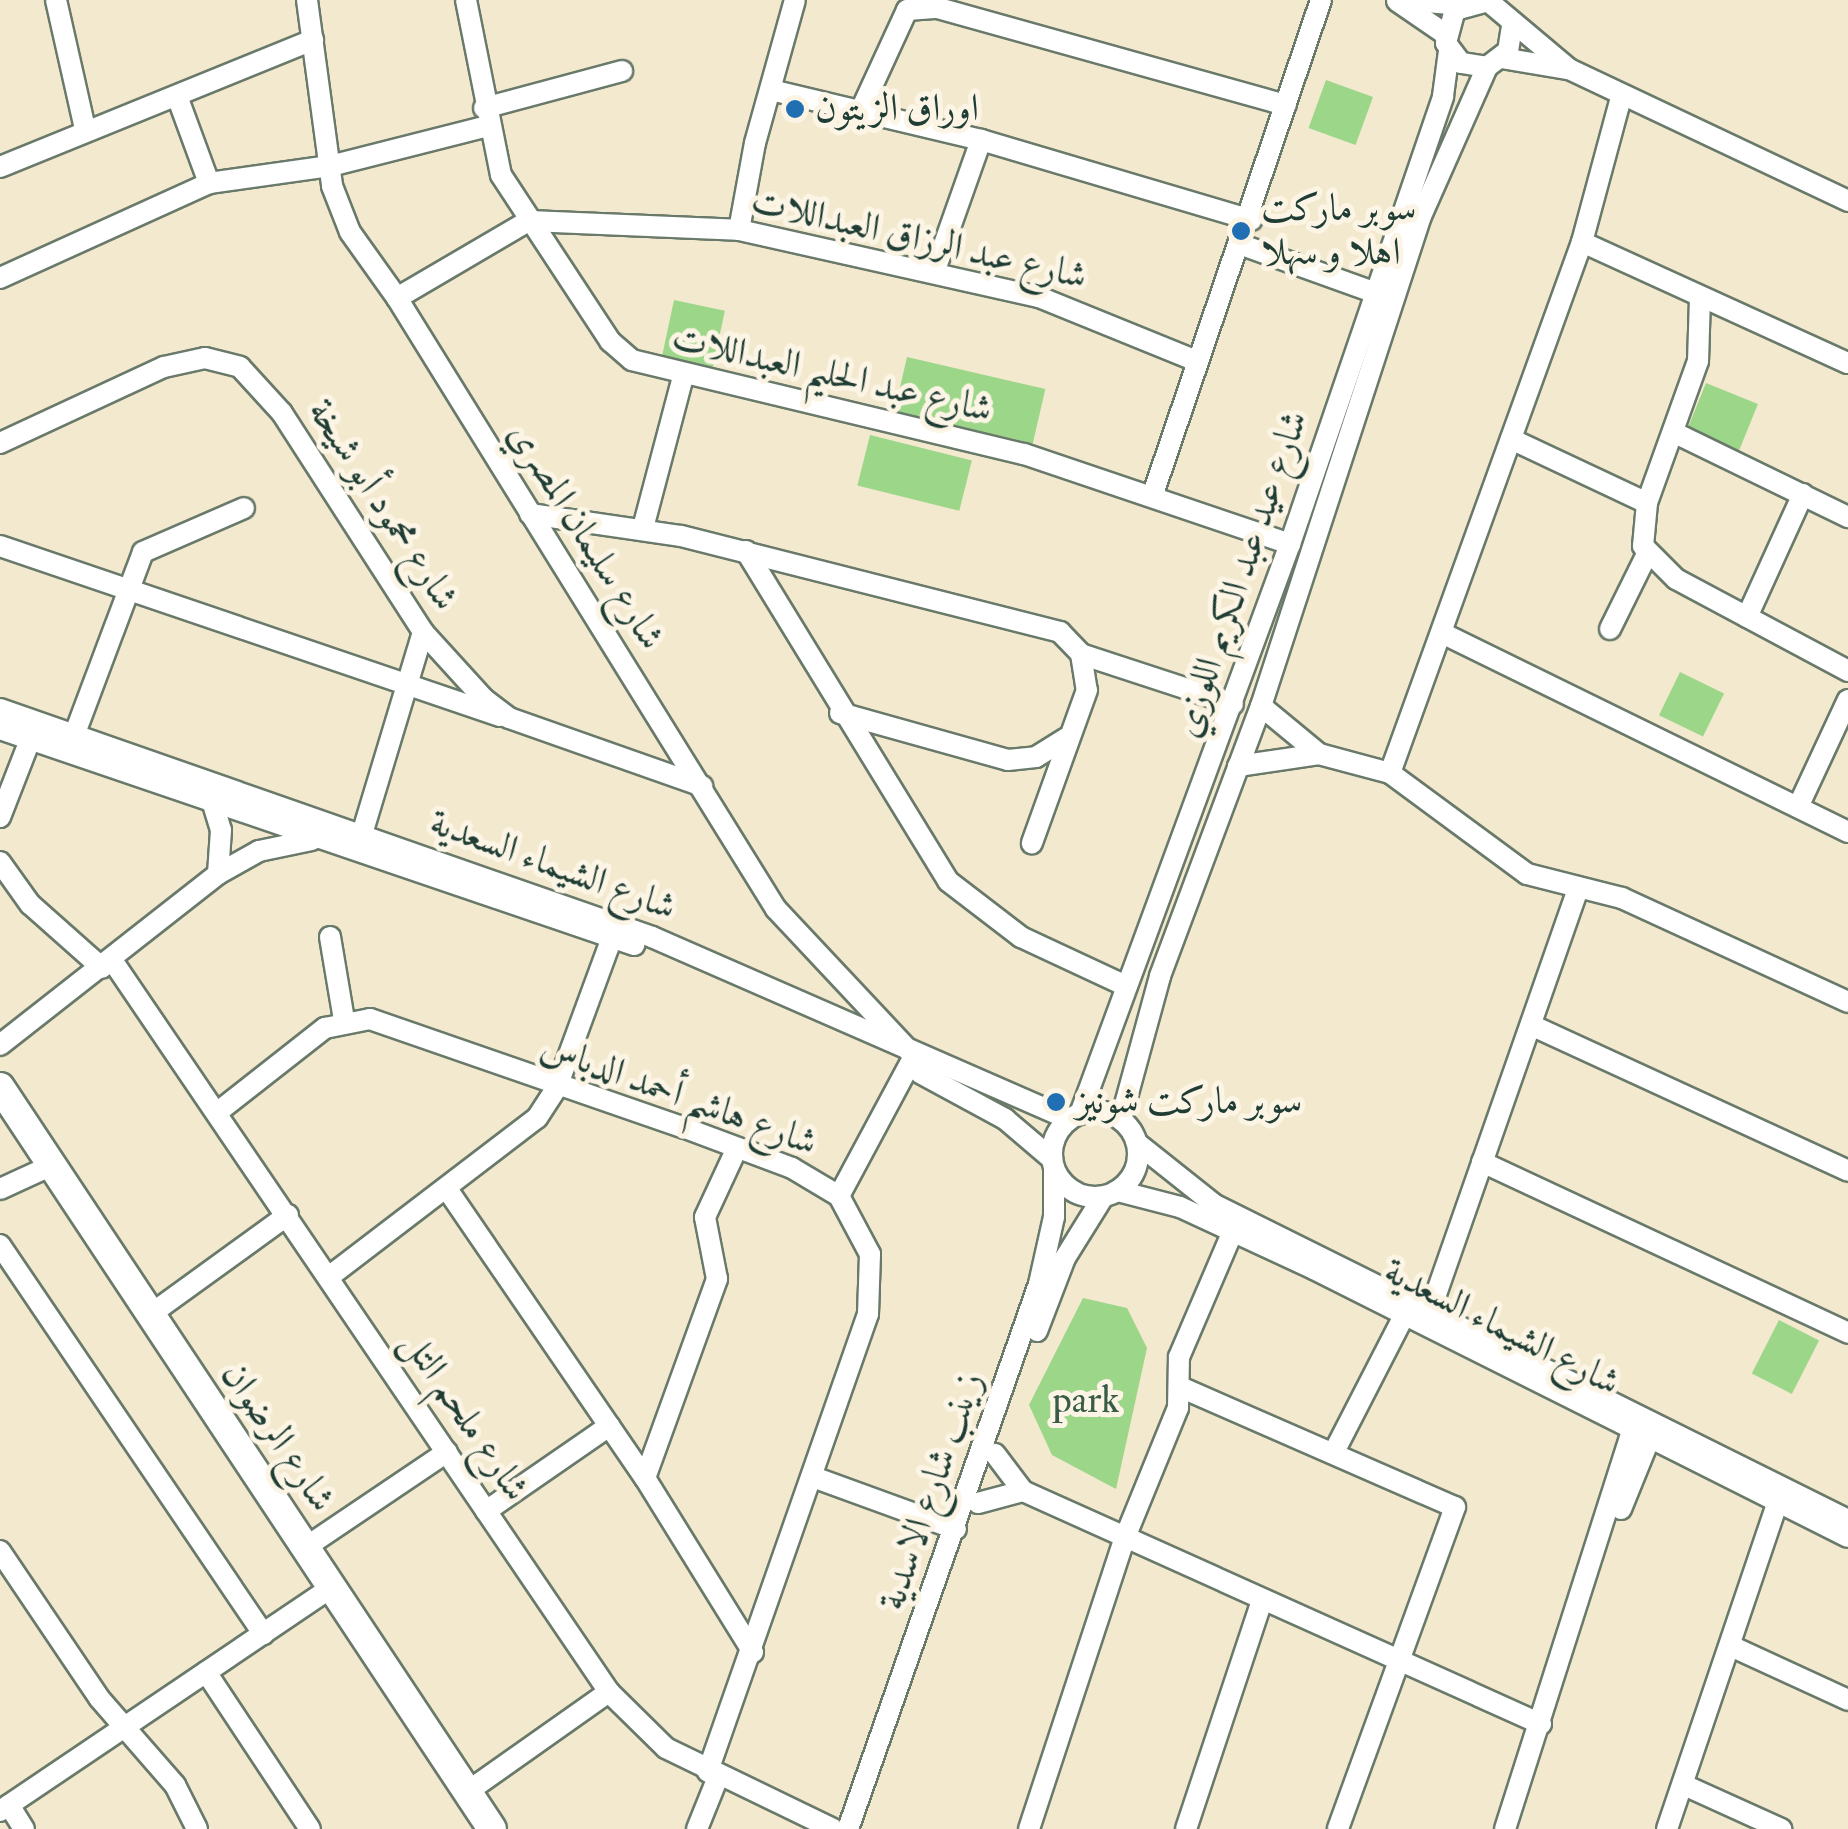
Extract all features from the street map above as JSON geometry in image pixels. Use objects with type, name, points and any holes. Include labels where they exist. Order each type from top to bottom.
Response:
[{"type":"main road","name":"شارع الرضوان","points":[[0,1088],[48,1167],[151,1314],[492,1829]]},
{"type":"street","points":[[56,0],[85,129]]},
{"type":"street","name":"شارع سليمان المصري","points":[[308,0],[330,166],[350,232],[397,298],[776,909],[912,1062]]},
{"type":"street","name":"شارع عبد الحليم العبداللات","points":[[466,0],[486,117],[501,175],[528,221],[620,351],[641,366],[1024,454],[1153,494],[1290,544]]},
{"type":"street","points":[[738,230],[795,0]]},
{"type":"street","points":[[1153,494],[1197,362],[1252,220],[1321,0]]},
{"type":"street","points":[[1399,0],[1468,2],[1506,12],[1568,69],[1848,201]]},
{"type":"street","points":[[1399,0],[1447,42],[1461,63],[1568,69]]},
{"type":"street","points":[[1447,42],[1468,2]]},
{"type":"street","points":[[862,110],[907,10],[938,8],[1286,105]]},
{"type":"street","name":"شارع عيد عبد الكريم اللوزي","points":[[1121,1119],[1160,976],[1261,706],[1421,216],[1494,63],[1506,12]]},
{"type":"street","points":[[0,167],[85,129],[313,40]]},
{"type":"street","name":"شارع عيد عبد الكريم اللوزي","points":[[1075,1117],[1290,544],[1443,96],[1447,42]]},
{"type":"street","points":[[0,278],[209,183],[330,166],[622,72]]},
{"type":"street","points":[[771,90],[981,140],[1252,220]]},
{"type":"street","points":[[177,96],[209,183]]},
{"type":"street","points":[[1390,772],[1444,634],[1582,242],[1621,96]]},
{"type":"street","points":[[935,270],[981,140]]},
{"type":"street","points":[[397,298],[528,221]]},
{"type":"street","name":"شارع عبد الرزاق العبداللات","points":[[528,221],[738,230],[935,270],[1082,312],[1197,362]]},
{"type":"street","points":[[1582,242],[1848,364]]},
{"type":"street","points":[[1242,245],[1376,293]]},
{"type":"street","points":[[1610,629],[1647,554],[1648,503],[1703,340],[1700,298]]},
{"type":"street","name":"شارع محمود أبو شيخة","points":[[0,443],[164,367],[205,358],[240,366],[282,414],[423,632],[509,718],[702,786]]},
{"type":"street","points":[[642,528],[683,377]]},
{"type":"street","points":[[1673,432],[1848,517]]},
{"type":"street","points":[[1512,440],[1648,503]]},
{"type":"street","points":[[1747,618],[1804,494]]},
{"type":"street","points":[[75,733],[127,586],[151,545],[244,508]]},
{"type":"street","points":[[530,514],[642,528],[1038,621],[1081,654],[1232,704]]},
{"type":"street","points":[[0,546],[509,718]]},
{"type":"street","points":[[746,551],[840,714],[934,862],[968,900],[1021,938],[1126,986]]},
{"type":"street","points":[[1647,554],[1664,571],[1848,671]]},
{"type":"street","points":[[362,834],[423,632]]},
{"type":"street","points":[[1444,634],[1848,832]]},
{"type":"street","points":[[1032,842],[1066,738],[1088,690],[1081,654]]},
{"type":"street","points":[[1798,806],[1848,700]]},
{"type":"street","points":[[1261,706],[1319,754]]},
{"type":"street","name":"شارع الشيماء السعدية","points":[[0,709],[362,834],[615,931],[912,1062],[1075,1117]]},
{"type":"street","points":[[840,714],[1008,760],[1036,756],[1066,738]]},
{"type":"street","name":"شارع الشيماء السعدية","points":[[0,729],[315,839],[615,931]]},
{"type":"street","points":[[0,817],[30,740]]},
{"type":"street","points":[[1238,766],[1319,754],[1390,772],[1504,862],[1578,889],[1622,898],[1848,1002]]},
{"type":"street","points":[[212,804],[222,830],[218,874]]},
{"type":"street","points":[[0,1045],[218,874],[270,848],[315,839]]},
{"type":"street","name":"شارع ملحم التل","points":[[0,862],[30,904],[106,964],[219,1111],[609,1692],[666,1748],[713,1775],[833,1829]]},
{"type":"street","points":[[1428,1318],[1578,889]]},
{"type":"street","points":[[330,1276],[523,1132],[557,1087],[615,931]]},
{"type":"street","points":[[219,1111],[344,1020],[330,937]]},
{"type":"street","name":"شارع هاشم أحمد الدباس","points":[[344,1020],[382,1021],[557,1087],[737,1148],[839,1196],[866,1238],[871,1294],[697,1829]]},
{"type":"street","points":[[1531,1024],[1848,1171]]},
{"type":"street","points":[[839,1196],[912,1062]]},
{"type":"street","name":"شارع الشيماء السعدية","points":[[912,1062],[1005,1119],[1053,1164]]},
{"type":"street","points":[[1075,1117],[1121,1119],[1137,1143],[1136,1168],[1110,1194],[1079,1195],[1053,1164],[1055,1137],[1075,1117]]},
{"type":"street","name":"شارع الشيماء السعدية","points":[[1137,1143],[1203,1198],[1642,1430],[1780,1496],[1848,1537]]},
{"type":"street","points":[[646,1478],[717,1279],[705,1217],[737,1148]]},
{"type":"street","points":[[1482,1162],[1848,1333]]},
{"type":"street","name":"زينب شارع الاسدية","points":[[848,1829],[1039,1284],[1054,1217],[1053,1164]]},
{"type":"street","points":[[0,1190],[48,1167]]},
{"type":"street","points":[[446,1188],[646,1478],[753,1652]]},
{"type":"street","name":"شارع الشيماء السعدية","points":[[1110,1194],[1233,1231],[1404,1316],[1428,1318]]},
{"type":"street","name":"زينب شارع الاسدية","points":[[863,1829],[1065,1258],[1110,1194]]},
{"type":"street","points":[[151,1314],[288,1214]]},
{"type":"street","points":[[1029,1829],[1124,1540],[1178,1408],[1179,1357],[1233,1231]]},
{"type":"street","points":[[0,1246],[262,1634]]},
{"type":"street","points":[[1334,1452],[1404,1316]]},
{"type":"street","points":[[1180,1387],[1455,1506],[1338,1829]]},
{"type":"street","points":[[486,1511],[610,1426]]},
{"type":"street","points":[[1505,1829],[1642,1430]]},
{"type":"street","points":[[306,1548],[447,1452]]},
{"type":"street","points":[[995,1454],[1022,1491],[1541,1724]]},
{"type":"street","points":[[813,1477],[956,1529]]},
{"type":"street","points":[[978,1503],[1022,1491]]},
{"type":"street","points":[[1667,1829],[1733,1647],[1780,1496]]},
{"type":"street","name":"شارع الشيماء السعدية","points":[[1780,1496],[1848,1520]]},
{"type":"street","points":[[0,1551],[99,1698],[175,1785],[197,1829]]},
{"type":"street","points":[[24,1829],[5,1808],[332,1588]]},
{"type":"street","points":[[1186,1829],[1262,1601]]},
{"type":"street","points":[[1733,1647],[1848,1700]]},
{"type":"street","points":[[206,1672],[310,1829]]},
{"type":"street","points":[[466,1792],[609,1692]]},
{"type":"street","points":[[1684,1785],[1781,1829]]},
{"type":"green space","points":[[1326,80],[1373,97],[1356,145],[1309,128]]},
{"type":"green space","points":[[674,300],[725,311],[713,368],[662,357]]},
{"type":"green space","points":[[907,357],[1045,389],[1033,444],[894,412]]},
{"type":"green space","points":[[1706,383],[1758,404],[1739,450],[1687,429]]},
{"type":"green space","points":[[870,435],[972,460],[959,511],[857,485]]},
{"type":"green space","points":[[1680,672],[1724,693],[1703,737],[1659,715]]},
{"type":"green space","name":"park","points":[[1083,1298],[1127,1308],[1147,1348],[1116,1489],[1052,1455],[1029,1405]]},
{"type":"green space","points":[[1779,1320],[1819,1340],[1792,1394],[1752,1373]]},
{"type":"place","name":"اوراق الزيتون","points":[[795,109]]},
{"type":"place","name":"سوبر ماركت اهلا و سهلا","points":[[1241,231]]},
{"type":"place","name":"سوبر ماركت شونيز","points":[[1056,1102]]}]
